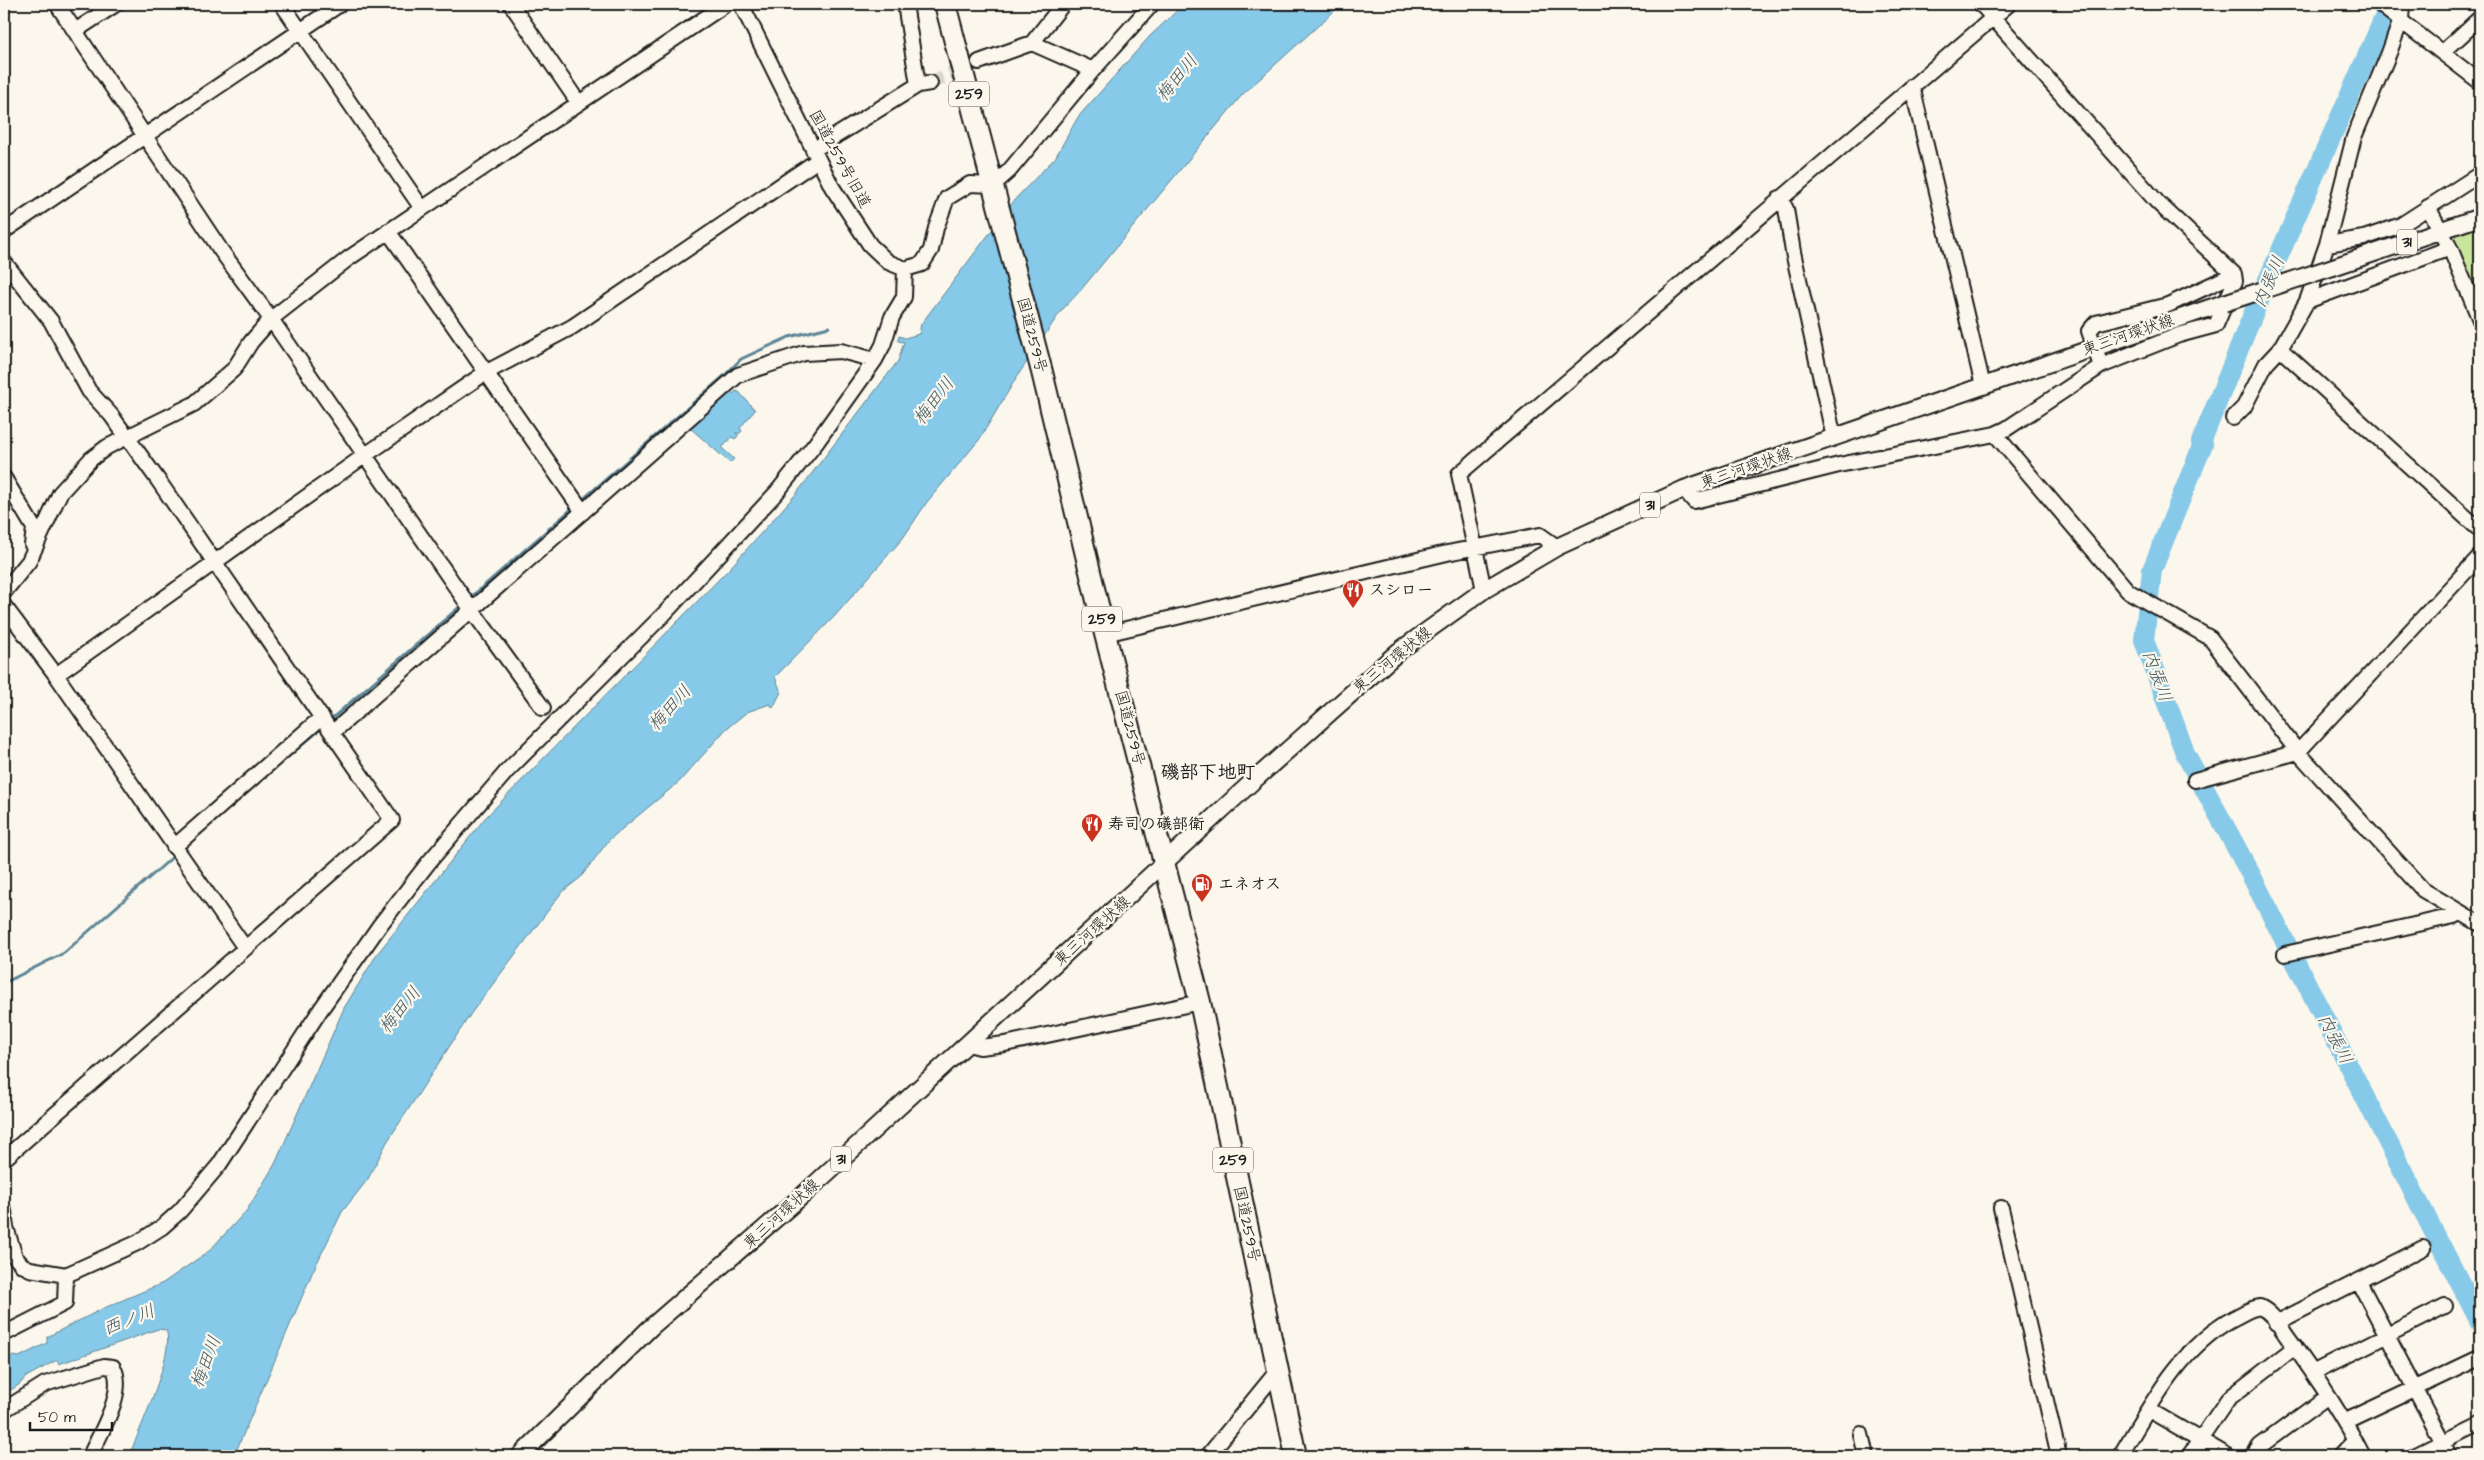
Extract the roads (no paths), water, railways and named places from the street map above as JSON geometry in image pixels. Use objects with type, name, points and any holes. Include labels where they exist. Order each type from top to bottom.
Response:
[{"type":"highway","name":"国道259号","points":[[945,4],[1042,372],[1105,634],[1200,1002],[1296,1456]]},
{"type":"main road","name":"東三河環状線","points":[[520,1456],[650,1328],[803,1194],[1164,865],[1252,782],[1399,651],[1484,590],[1557,547],[1684,489],[2092,347],[2480,217]]},
{"type":"street","points":[[57,4],[146,134],[222,252],[271,319],[467,604],[543,708]]},
{"type":"street","points":[[75,30],[116,4]]},
{"type":"street","points":[[282,4],[421,207]]},
{"type":"street","points":[[4,231],[340,4]]},
{"type":"street","points":[[511,4],[578,102]]},
{"type":"street","points":[[4,592],[29,561],[60,494],[91,460],[127,437],[194,404],[234,369],[251,342],[271,319],[349,258],[421,207],[726,4]]},
{"type":"street","name":"国道259号旧道","points":[[742,4],[832,187],[870,245],[888,262],[905,270]]},
{"type":"street","points":[[56,675],[364,456],[486,373],[572,327],[816,155],[924,84],[905,4]]},
{"type":"street","points":[[979,62],[1032,43],[1063,4]]},
{"type":"street","points":[[4,1211],[6,1227],[15,1257],[30,1269],[66,1275],[137,1243],[162,1227],[180,1211],[219,1165],[321,1009],[380,925],[429,862],[507,771],[665,613],[777,492],[816,442],[875,360],[883,345],[892,317],[904,298],[905,270],[922,264],[931,250],[936,228],[947,198],[970,184],[993,185],[1009,171],[1093,70],[1152,4]]},
{"type":"street","points":[[1684,489],[1694,501],[1839,465],[1995,434],[2006,429],[2101,366],[2179,335],[2216,325],[2235,281],[2234,274],[2158,204],[1981,4]]},
{"type":"street","points":[[1484,590],[1473,549],[1459,474],[2009,4]]},
{"type":"street","points":[[2379,4],[2480,82]]},
{"type":"street","points":[[2232,418],[2244,407],[2266,364],[2280,349],[2307,301],[2328,244],[2354,137],[2401,20],[2402,4]]},
{"type":"street","points":[[2443,52],[2480,18]]},
{"type":"street","points":[[1032,43],[1093,70]]},
{"type":"street","points":[[1912,86],[1982,386]]},
{"type":"street","points":[[2328,244],[2373,235],[2401,225],[2480,174]]},
{"type":"street","points":[[1780,198],[1786,209],[1792,252],[1834,438]]},
{"type":"street","points":[[2428,207],[2442,230],[2480,320]]},
{"type":"street","points":[[388,231],[580,506]]},
{"type":"street","points":[[2307,301],[2450,248]]},
{"type":"street","points":[[4,262],[51,321],[89,392],[111,414],[392,820],[4,1159]]},
{"type":"street","points":[[2101,366],[2092,347],[2089,331],[2096,324],[2168,305],[2234,274]]},
{"type":"street","points":[[2280,349],[2480,530]]},
{"type":"street","points":[[177,850],[327,724],[580,506],[738,375],[804,353],[841,351],[875,360]]},
{"type":"street","points":[[1995,434],[2134,596],[2210,638],[2298,752],[2423,890],[2458,913],[2480,924]]},
{"type":"street","points":[[4,478],[34,528],[29,561]]},
{"type":"street","points":[[1105,634],[1447,552],[1473,549],[1540,535],[1557,547]]},
{"type":"street","points":[[2195,780],[2298,752],[2480,556]]},
{"type":"street","points":[[4,606],[56,675],[245,948]]},
{"type":"street","points":[[2285,954],[2319,945],[2384,933],[2454,916],[2458,913]]},
{"type":"street","points":[[968,1044],[980,1047],[1005,1044],[1200,1002]]},
{"type":"street","points":[[2001,1208],[2059,1456]]},
{"type":"street","points":[[2276,1323],[2424,1248]]},
{"type":"street","points":[[4,1334],[65,1303],[66,1275]]},
{"type":"street","points":[[2359,1282],[2450,1456]]},
{"type":"street","points":[[2314,1372],[2445,1306]]},
{"type":"street","points":[[2120,1456],[2183,1359],[2223,1324],[2252,1308],[2260,1307],[2271,1314],[2314,1372],[2346,1421],[2363,1456]]},
{"type":"street","points":[[2189,1456],[2228,1399],[2295,1347]]},
{"type":"street","points":[[2346,1421],[2476,1359]]},
{"type":"street","points":[[4,1410],[45,1384],[104,1366],[113,1367],[118,1389],[90,1456]]},
{"type":"street","points":[[1208,1456],[1279,1369]]},
{"type":"street","points":[[2253,1456],[2260,1446],[2328,1396]]},
{"type":"street","points":[[2149,1410],[2228,1456]]},
{"type":"street","points":[[2415,1456],[2480,1424]]},
{"type":"street","points":[[1861,1434],[1866,1456]]},
{"type":"street","points":[[2340,1456],[2355,1440]]},
{"type":"water","points":[[1184,4],[1342,4],[1242,95],[1080,291],[1061,311],[1018,375],[979,440],[927,502],[903,538],[834,617],[775,677],[781,692],[773,708],[770,704],[747,712],[726,729],[680,781],[610,839],[580,878],[562,892],[472,1012],[387,1142],[368,1179],[342,1212],[313,1271],[234,1456],[129,1456],[161,1373],[168,1340],[166,1330],[158,1329],[59,1364],[57,1360],[26,1377],[11,1390],[4,1389],[4,1361],[12,1356],[19,1357],[47,1343],[47,1337],[104,1308],[163,1283],[209,1251],[247,1210],[275,1164],[344,1008],[377,954],[485,818],[729,569],[796,494],[898,361],[904,342],[898,341],[899,336],[905,338],[919,334],[921,324],[1017,197],[1055,158],[1078,117],[1150,36]]},
{"type":"water","points":[[736,391],[755,410],[740,428],[742,431],[739,434],[736,432],[738,436],[735,439],[732,437],[722,448],[734,459],[730,463],[689,427],[726,394],[733,394]]},
{"type":"waterway","name":"内張川","points":[[2388,4],[2384,18],[2256,307],[2201,442],[2203,444],[2152,570],[2144,640],[2185,753],[2250,873],[2480,1322]]},
{"type":"waterway","points":[[723,377],[741,359],[789,337],[829,327]]},
{"type":"waterway","points":[[580,502],[724,378]]},
{"type":"waterway","points":[[469,599],[574,507]]},
{"type":"waterway","points":[[328,722],[463,604]]},
{"type":"waterway","points":[[226,810],[324,726]]},
{"type":"waterway","points":[[4,983],[64,953],[176,854]]},
{"type":"tunnel","points":[[930,83],[979,62]]},
{"type":"place","name":"スシロー","points":[[1353,609]]},
{"type":"place","name":"寿司の礒部衛","points":[[1092,843]]},
{"type":"place","name":"エネオス","points":[[1202,903]]},
{"type":"district","name":"磯部下地町","points":[[1208,772]]},
{"type":"water label","name":"梅田川","points":[[1177,78]]},
{"type":"water label","name":"梅田川","points":[[934,401]]},
{"type":"water label","name":"梅田川","points":[[670,708]]},
{"type":"water label","name":"梅田川","points":[[400,1010]]},
{"type":"water label","name":"西ノ川","points":[[129,1320]]},
{"type":"water label","name":"梅田川","points":[[206,1362]]}]
